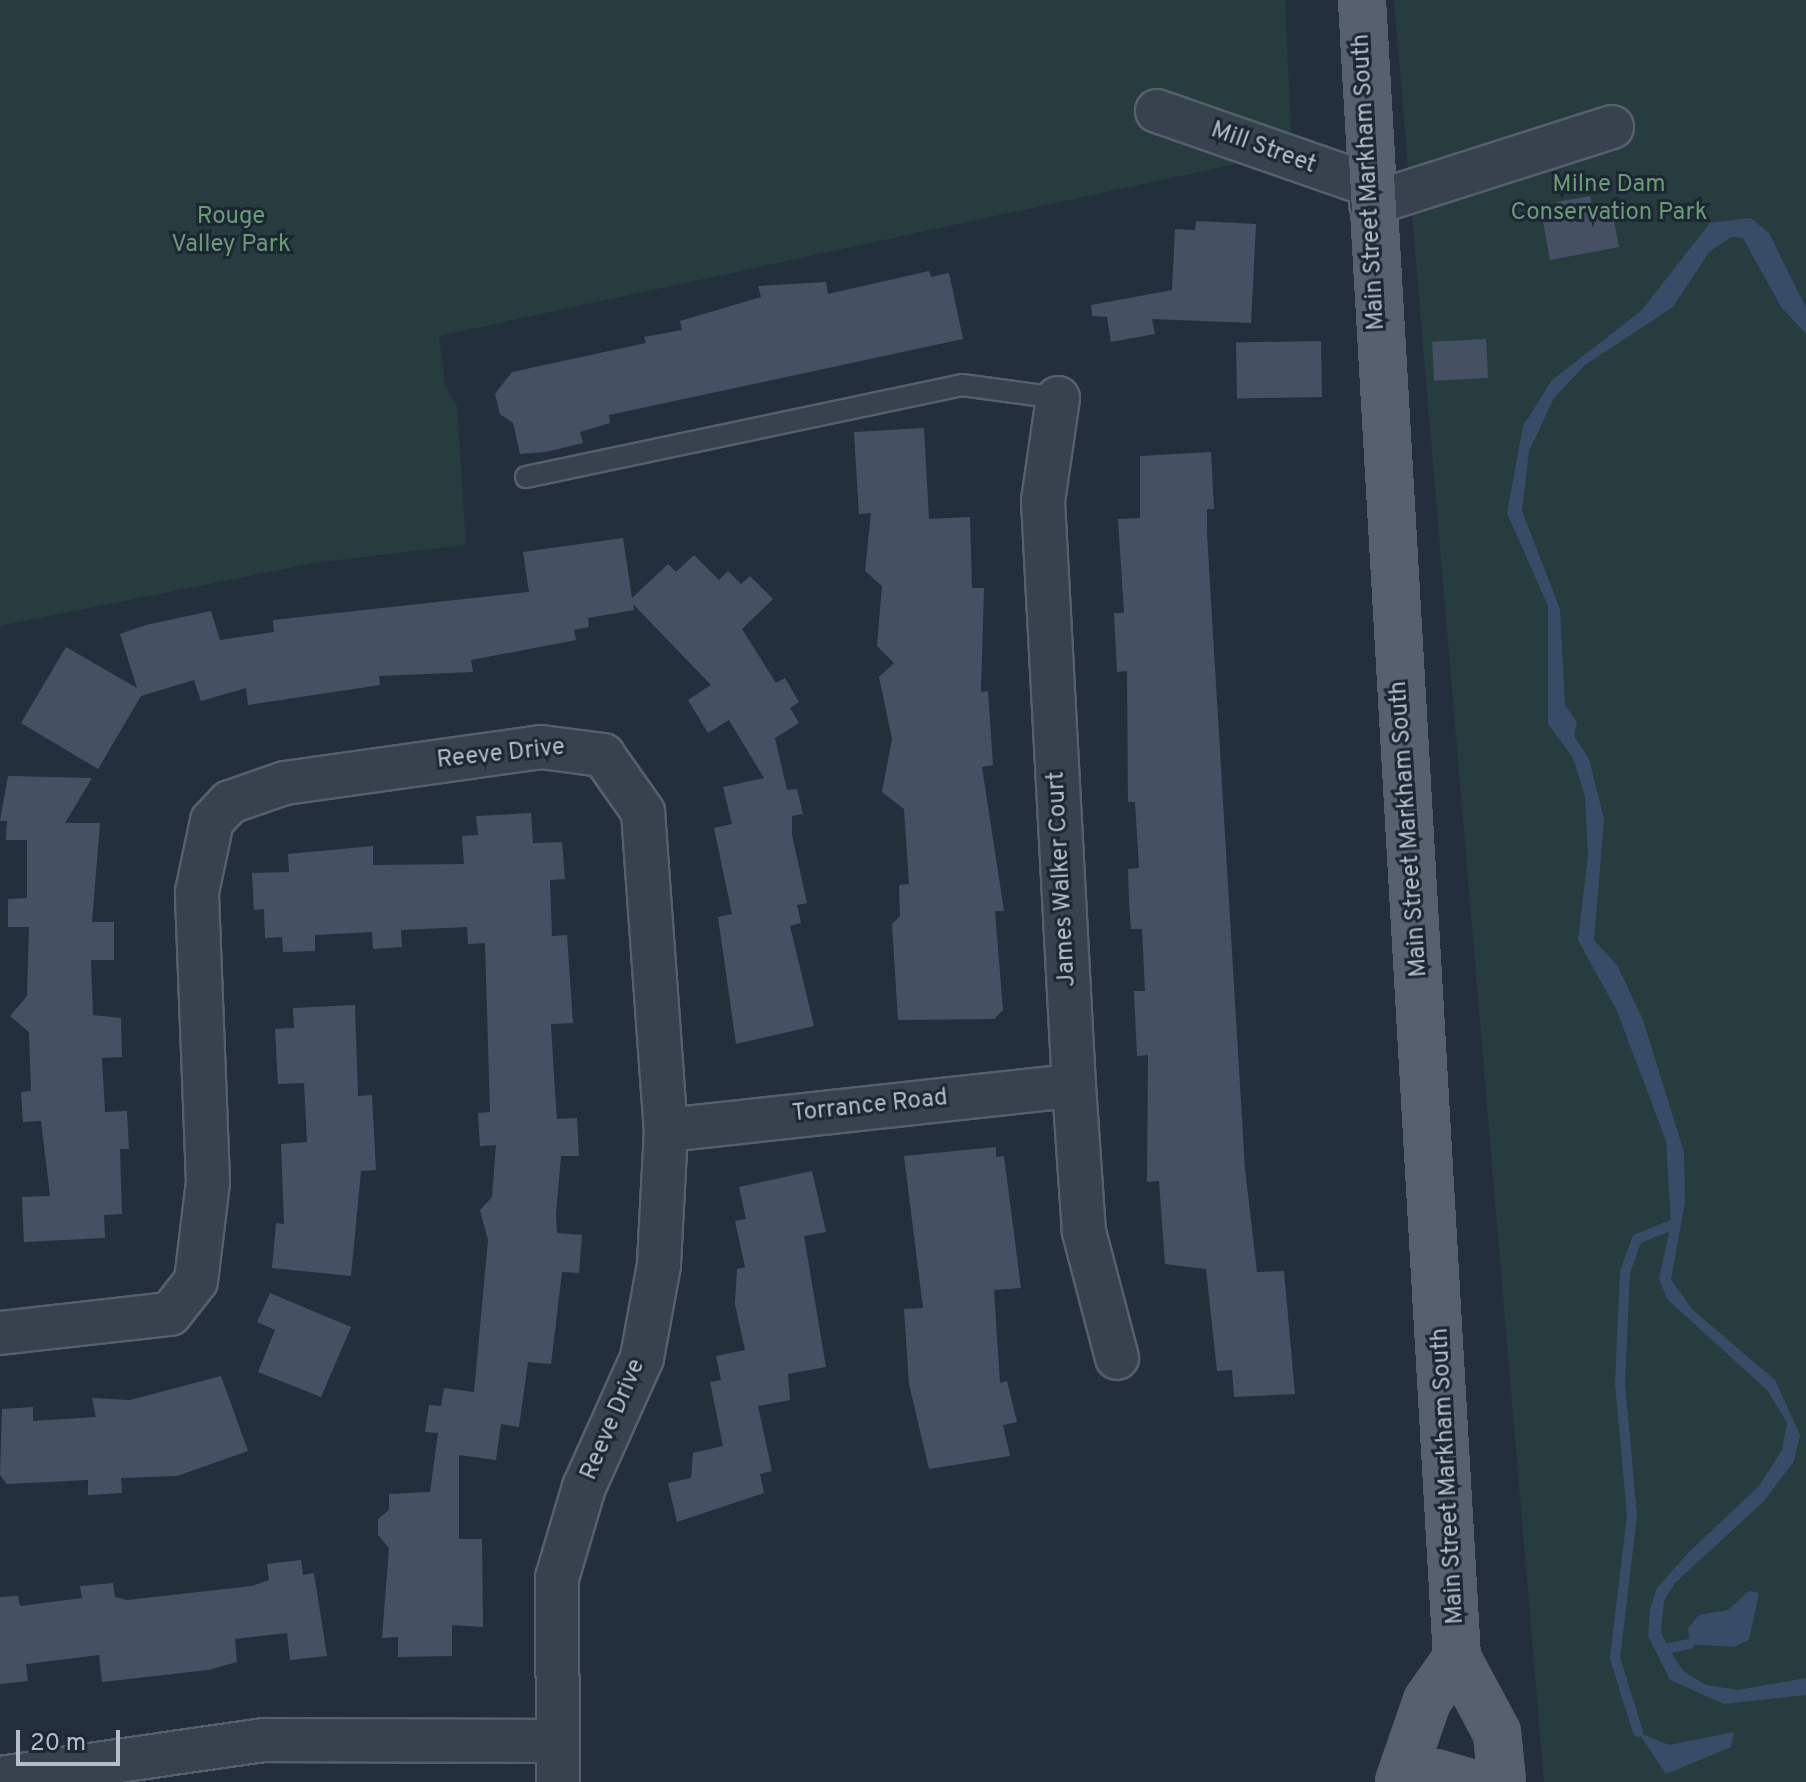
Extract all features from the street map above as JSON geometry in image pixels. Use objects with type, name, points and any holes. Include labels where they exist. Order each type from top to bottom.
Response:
[{"type":"main road","name":"Main Street Markham South","points":[[1362,0],[1370,195],[1457,1658],[1497,1733],[1502,1782]]},
{"type":"main road","name":"Main Street Markham South","points":[[1399,1782],[1427,1701],[1457,1658]]},
{"type":"main road","points":[[1424,1782],[1435,1773],[1466,1782]]},
{"type":"street","name":"Mill Street","points":[[1157,111],[1370,195]]},
{"type":"street","points":[[1370,195],[1612,127]]},
{"type":"street","name":"James Walker Court","points":[[1058,398],[1043,501],[1074,1086],[1084,1232],[1117,1358]]},
{"type":"street","name":"Reeve Drive","points":[[0,1333],[170,1314],[196,1281],[208,1182],[197,892],[212,821],[258,790],[541,747],[603,755],[643,812],[666,1130],[659,1265],[642,1358],[584,1487],[557,1578],[558,1782]]},
{"type":"street","name":"Torrance Road","points":[[666,1130],[1074,1086]]},
{"type":"street","points":[[0,1778],[264,1740],[557,1741]]},
{"type":"lane","points":[[526,477],[962,385],[1058,398]]},
{"type":"green space","name":"Rouge Valley Park","points":[[0,0],[1285,0],[1292,152],[439,336],[445,385],[457,406],[466,545],[313,563],[0,626]]},
{"type":"green space","name":"Milne Dam Conservation Park","points":[[1394,0],[1806,0],[1806,1782],[1544,1782]]},
{"type":"water","points":[[1751,218],[1769,233],[1806,308],[1806,334],[1781,307],[1743,238],[1731,237],[1709,252],[1673,307],[1585,365],[1554,398],[1529,451],[1522,511],[1560,609],[1565,705],[1577,722],[1574,736],[1589,759],[1604,819],[1594,940],[1617,965],[1643,1020],[1684,1152],[1685,1201],[1671,1280],[1693,1310],[1775,1380],[1800,1435],[1794,1461],[1764,1501],[1675,1583],[1664,1601],[1661,1633],[1683,1671],[1706,1685],[1738,1690],[1806,1678],[1806,1695],[1724,1704],[1670,1680],[1648,1636],[1650,1609],[1657,1588],[1689,1552],[1759,1486],[1782,1450],[1787,1423],[1768,1391],[1667,1299],[1659,1278],[1671,1225],[1666,1141],[1617,1011],[1578,940],[1588,856],[1585,796],[1573,758],[1548,724],[1548,606],[1507,513],[1523,426],[1552,380],[1641,311],[1710,223]]},
{"type":"water","points":[[1749,1591],[1759,1593],[1749,1640],[1734,1647],[1690,1644],[1688,1628],[1699,1615],[1728,1610]]},
{"type":"water","points":[[1638,1732],[1669,1745],[1734,1732],[1731,1747],[1666,1774]]},
{"type":"building","points":[[1590,196],[1593,210],[1611,206],[1619,247],[1550,260],[1542,216],[1559,213],[1556,202]]},
{"type":"building","points":[[1196,221],[1256,224],[1251,323],[1152,319],[1155,334],[1111,342],[1107,317],[1092,316],[1091,305],[1172,290],[1175,229],[1195,230]]},
{"type":"building","points":[[929,271],[931,277],[949,273],[963,339],[609,415],[610,423],[580,432],[583,443],[545,452],[520,454],[513,423],[500,414],[495,394],[512,372],[646,343],[644,337],[682,330],[680,321],[761,297],[758,286],[826,282],[828,294]]},
{"type":"building","points":[[1486,339],[1488,378],[1434,381],[1432,342]]},
{"type":"building","points":[[1321,341],[1322,397],[1237,398],[1236,342]]},
{"type":"building","points":[[924,428],[929,519],[970,517],[972,588],[984,588],[981,692],[988,691],[993,765],[982,767],[1004,911],[995,911],[1003,1010],[994,1019],[898,1020],[892,924],[900,916],[899,885],[909,884],[904,809],[882,792],[892,739],[879,677],[894,663],[877,646],[882,586],[865,571],[871,513],[859,514],[854,432]]},
{"type":"building","points":[[1211,452],[1214,509],[1207,509],[1207,534],[1245,1169],[1257,1272],[1284,1271],[1295,1394],[1234,1397],[1232,1370],[1217,1371],[1206,1269],[1165,1264],[1159,1181],[1147,1182],[1148,1055],[1137,1056],[1134,991],[1145,991],[1142,929],[1131,929],[1128,869],[1139,868],[1135,802],[1128,802],[1127,671],[1117,672],[1114,613],[1124,613],[1118,519],[1140,518],[1140,456]]},
{"type":"building","points":[[623,538],[632,598],[668,564],[676,572],[694,555],[719,580],[728,571],[741,584],[750,576],[773,599],[742,629],[776,683],[785,678],[799,702],[790,708],[799,723],[775,738],[787,790],[797,789],[803,814],[792,816],[792,835],[807,903],[797,905],[801,923],[790,926],[814,1026],[736,1044],[718,917],[732,914],[714,828],[732,824],[723,787],[764,778],[729,720],[708,733],[688,700],[711,685],[633,604],[634,610],[588,618],[589,627],[574,630],[576,640],[471,660],[473,672],[379,676],[380,685],[248,705],[246,688],[201,701],[194,680],[141,696],[98,769],[21,723],[66,647],[137,688],[120,634],[146,625],[211,611],[220,640],[274,632],[273,620],[529,592],[523,552]]},
{"type":"building","points":[[8,776],[92,778],[65,823],[100,823],[92,922],[114,922],[114,960],[91,960],[93,1015],[121,1018],[122,1057],[102,1058],[105,1112],[127,1111],[129,1149],[120,1149],[122,1214],[104,1215],[105,1238],[24,1242],[22,1197],[50,1196],[41,1121],[23,1122],[21,1092],[31,1091],[29,1032],[10,1016],[27,996],[29,927],[8,927],[8,899],[27,898],[27,840],[6,840],[7,821],[0,821]]},
{"type":"building","points":[[531,813],[533,843],[562,842],[565,879],[550,880],[552,936],[567,935],[573,1023],[551,1024],[557,1119],[577,1118],[579,1156],[561,1156],[556,1214],[557,1233],[582,1235],[579,1273],[562,1272],[551,1364],[528,1362],[519,1427],[501,1424],[496,1460],[459,1455],[459,1539],[482,1539],[483,1627],[452,1625],[452,1656],[398,1657],[398,1637],[382,1638],[389,1548],[378,1535],[378,1519],[389,1510],[389,1494],[430,1492],[438,1433],[425,1432],[429,1405],[441,1406],[444,1388],[474,1392],[488,1240],[480,1210],[492,1197],[496,1145],[480,1146],[478,1113],[490,1112],[485,943],[468,944],[467,927],[401,930],[402,947],[373,949],[372,932],[315,935],[315,951],[283,952],[282,937],[265,938],[264,909],[254,910],[252,873],[289,872],[288,854],[373,846],[373,865],[464,864],[462,836],[478,835],[476,816]]},
{"type":"building","points":[[355,1005],[358,1096],[372,1095],[376,1170],[361,1171],[351,1276],[272,1268],[276,1223],[284,1224],[281,1144],[307,1142],[304,1083],[278,1084],[275,1029],[294,1028],[293,1008]]},
{"type":"building","points":[[996,1147],[996,1157],[1004,1156],[1021,1288],[994,1290],[1000,1383],[1007,1381],[1017,1422],[1003,1425],[1010,1456],[929,1469],[909,1384],[904,1309],[923,1308],[904,1156]]},
{"type":"building","points":[[812,1171],[826,1232],[804,1236],[826,1367],[788,1374],[790,1400],[758,1406],[772,1471],[760,1474],[764,1493],[677,1522],[668,1483],[691,1478],[693,1453],[723,1446],[710,1382],[721,1380],[716,1356],[745,1350],[735,1304],[737,1269],[745,1267],[735,1221],[746,1219],[739,1187]]},
{"type":"building","points":[[270,1293],[351,1327],[321,1397],[258,1372],[275,1330],[257,1322]]},
{"type":"building","points":[[221,1376],[248,1451],[177,1476],[121,1478],[122,1493],[88,1495],[88,1480],[7,1484],[0,1475],[2,1409],[33,1407],[33,1421],[96,1417],[92,1398],[130,1400]]},
{"type":"building","points":[[301,1560],[303,1575],[314,1573],[327,1656],[290,1660],[287,1633],[235,1639],[237,1662],[208,1670],[102,1682],[99,1655],[26,1664],[28,1681],[0,1684],[0,1597],[18,1596],[20,1606],[82,1598],[80,1586],[113,1583],[115,1597],[127,1600],[252,1586],[269,1580],[267,1564]]},
{"type":"waterway","points":[[1638,1732],[1615,1658],[1632,1515],[1620,1383],[1625,1272],[1637,1239],[1671,1225]]},
{"type":"waterway","points":[[1669,1648],[1690,1644]]}]
